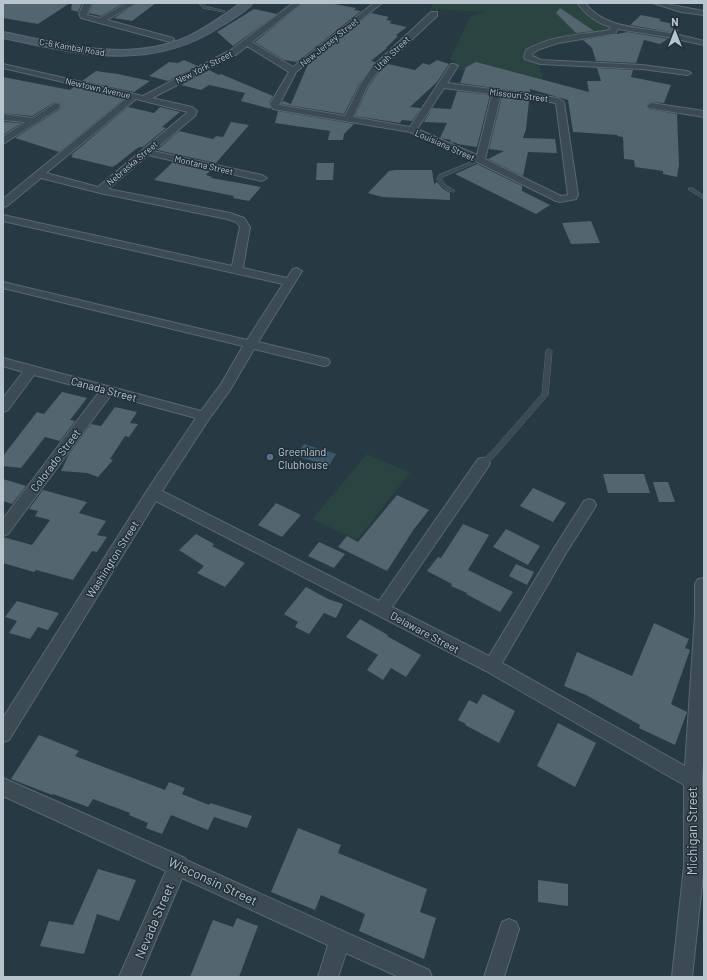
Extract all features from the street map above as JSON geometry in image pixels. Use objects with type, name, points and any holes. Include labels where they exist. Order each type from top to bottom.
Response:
[{"type":"main road","name":"C-6 Kambal Road","points":[[3,29],[107,48],[141,46],[170,40],[195,28],[234,3]]},
{"type":"main road","name":"C-6 Kambal Road","points":[[3,35],[90,52],[117,54],[143,52],[169,47],[192,39],[248,3]]},
{"type":"street","points":[[88,3],[83,14],[84,16],[170,40]]},
{"type":"street","points":[[100,21],[132,3]]},
{"type":"street","name":"New York Street","points":[[145,98],[234,52],[298,3]]},
{"type":"street","name":"New Jersey Street","points":[[276,107],[274,104],[293,71],[378,3]]},
{"type":"street","points":[[581,3],[589,14],[614,27],[673,36],[704,43]]},
{"type":"street","points":[[657,3],[681,10],[702,13]]},
{"type":"street","name":"Utah Street","points":[[348,119],[364,85],[375,70],[434,14]]},
{"type":"street","points":[[614,27],[612,32],[578,37],[539,46],[529,52],[528,57],[540,62],[642,67],[687,73]]},
{"type":"street","points":[[247,42],[293,71]]},
{"type":"street","name":"Newtown Avenue","points":[[3,66],[145,98],[193,111]]},
{"type":"street","points":[[412,130],[454,66]]},
{"type":"street","name":"Missouri Street","points":[[441,85],[555,100],[560,102],[573,195],[572,198],[560,199]]},
{"type":"street","points":[[480,160],[497,93]]},
{"type":"street","points":[[3,204],[135,96]]},
{"type":"street","points":[[3,141],[56,106]]},
{"type":"street","points":[[651,106],[704,114]]},
{"type":"street","name":"Louisiana Street","points":[[276,107],[412,130],[480,160],[560,199]]},
{"type":"street","name":"Nebraska Street","points":[[38,174],[100,190],[192,114],[193,111]]},
{"type":"street","points":[[3,117],[34,121]]},
{"type":"street","name":"Montana Street","points":[[145,152],[262,178]]},
{"type":"street","points":[[100,190],[230,216],[240,220],[245,227],[237,270]]},
{"type":"street","points":[[3,218],[290,282]]},
{"type":"street","name":"Washington Street","points":[[3,734],[153,493],[204,416],[226,387],[250,344],[297,271]]},
{"type":"street","points":[[3,285],[324,362]]},
{"type":"street","name":"Canada Street","points":[[3,362],[204,416]]},
{"type":"street","points":[[3,407],[31,370]]},
{"type":"street","name":"Colorado Street","points":[[3,530],[108,390]]},
{"type":"street","points":[[382,609],[483,463]]},
{"type":"street","name":"Delaware Street","points":[[153,493],[492,666],[693,780]]},
{"type":"street","points":[[492,666],[561,549],[590,504]]},
{"type":"street","name":"Michigan Street","points":[[682,977],[698,880],[694,866],[693,780],[703,616],[703,584]]},
{"type":"street","name":"Wisconsin Street","points":[[3,787],[178,865],[422,977]]},
{"type":"street","name":"Nevada Street","points":[[129,977],[178,865]]},
{"type":"street","points":[[494,977],[509,929]]},
{"type":"street","points":[[328,977],[340,940]]},
{"type":"lane","points":[[202,3],[202,6],[204,7],[223,11]]},
{"type":"lane","points":[[452,191],[441,182],[439,179],[441,176],[480,160]]},
{"type":"lane","points":[[691,189],[704,198]]},
{"type":"lane","points":[[483,463],[494,453],[546,395],[549,350]]},
{"type":"green space","points":[[434,3],[575,3],[580,10],[613,29],[535,43],[543,81],[459,70],[460,66],[450,59],[470,17],[484,12],[430,9]]},
{"type":"green space","points":[[367,454],[410,473],[357,540],[312,519]]},
{"type":"water","points":[[304,444],[336,454],[329,466],[296,456]]},
{"type":"building","points":[[3,3],[70,3],[38,24],[3,18]]},
{"type":"building","points":[[72,3],[82,3],[78,12],[71,10]]},
{"type":"building","points":[[93,3],[124,3],[101,16],[89,13]]},
{"type":"building","points":[[137,3],[156,3],[132,21],[114,18]]},
{"type":"building","points":[[303,3],[329,3],[356,8],[354,10],[361,11],[297,62],[284,60],[255,42]]},
{"type":"building","points":[[560,8],[594,31],[576,33],[556,13]]},
{"type":"building","points":[[254,9],[277,14],[233,46],[217,32]]},
{"type":"building","points":[[371,13],[389,17],[386,20],[392,21],[389,23],[407,27],[396,35],[398,36],[387,48],[371,61],[376,62],[359,84],[344,114],[281,104],[283,101],[291,104],[308,64]]},
{"type":"building","points":[[641,15],[661,19],[659,21],[674,24],[671,27],[679,30],[676,33],[630,25]]},
{"type":"building","points":[[628,32],[668,39],[660,44],[644,40],[636,63],[596,61],[592,48],[583,40]]},
{"type":"building","points":[[184,60],[198,66],[168,81],[149,76],[169,62],[178,63]]},
{"type":"building","points":[[437,60],[449,64],[437,82],[410,107],[421,108],[412,121],[402,120],[400,123],[355,116],[369,86],[379,72],[388,64],[415,70],[423,63],[429,65]]},
{"type":"building","points":[[476,62],[589,92],[587,81],[601,81],[597,68],[633,70],[631,77],[671,85],[664,103],[651,102],[646,106],[648,109],[677,114],[679,165],[677,177],[663,174],[663,171],[635,167],[634,160],[624,159],[623,137],[617,136],[618,135],[573,132],[568,100],[530,89],[530,93],[460,83],[466,67]]},
{"type":"building","points":[[209,70],[273,96],[269,103],[271,109],[241,101],[245,93],[209,85],[201,90],[181,85]]},
{"type":"building","points":[[96,71],[150,81],[134,92],[82,81]]},
{"type":"building","points":[[3,77],[70,90],[75,86],[125,98],[59,152],[15,138],[60,109],[60,103],[55,102],[32,116],[3,113]]},
{"type":"building","points":[[457,91],[490,95],[477,147],[457,144],[450,142],[451,140],[440,138],[447,123],[424,122],[432,108],[451,109]]},
{"type":"building","points":[[502,97],[529,101],[526,129],[523,138],[555,139],[557,153],[528,152],[523,176],[488,159],[504,151],[489,149]]},
{"type":"building","points":[[128,107],[154,113],[160,107],[180,112],[162,127],[166,128],[143,147],[136,149],[112,167],[71,157],[73,155],[71,155]]},
{"type":"building","points":[[278,111],[354,124],[344,134],[343,140],[328,140],[330,131],[275,123]]},
{"type":"building","points":[[3,122],[21,123],[3,135]]},
{"type":"building","points":[[231,122],[249,125],[216,163],[157,150],[179,131],[213,139],[216,136],[223,137]]},
{"type":"building","points":[[173,162],[210,171],[206,175],[212,177],[211,178],[261,187],[249,201],[233,198],[234,196],[154,180]]},
{"type":"building","points":[[317,163],[334,163],[333,180],[316,180]]},
{"type":"building","points":[[477,164],[522,186],[522,191],[550,205],[536,214],[455,174]]},
{"type":"building","points":[[432,170],[434,184],[437,182],[443,189],[450,193],[450,200],[382,197],[368,193],[389,171]]},
{"type":"building","points":[[591,221],[600,243],[571,244],[562,223]]},
{"type":"building","points":[[62,392],[87,398],[70,420],[75,421],[60,441],[45,437],[21,468],[3,466],[3,456],[37,412],[44,414]]},
{"type":"building","points":[[115,407],[137,412],[130,423],[138,424],[129,437],[125,436],[110,459],[113,460],[98,477],[87,473],[61,471],[69,454],[91,424],[101,426]]},
{"type":"building","points":[[603,474],[644,474],[650,493],[608,493]]},
{"type":"building","points":[[3,479],[26,486],[12,504],[3,501]]},
{"type":"building","points":[[653,482],[668,482],[675,502],[659,502]]},
{"type":"building","points":[[533,488],[566,503],[553,522],[520,506]]},
{"type":"building","points":[[43,490],[87,502],[79,513],[106,521],[97,535],[107,537],[97,552],[92,551],[73,580],[36,570],[34,572],[3,563],[3,537],[32,545],[50,520],[35,516],[38,511],[29,509]]},
{"type":"building","points":[[397,495],[429,510],[414,529],[387,571],[338,547],[347,536],[358,542]]},
{"type":"building","points":[[276,503],[301,515],[282,537],[258,525]]},
{"type":"building","points":[[463,524],[489,535],[468,570],[513,592],[500,612],[466,594],[467,593],[451,586],[452,584],[427,571],[438,557],[441,558]]},
{"type":"building","points":[[506,529],[540,546],[528,565],[493,547]]},
{"type":"building","points":[[196,534],[214,544],[212,546],[245,563],[225,587],[197,573],[204,566],[179,550]]},
{"type":"building","points":[[319,542],[345,554],[334,568],[308,556]]},
{"type":"building","points":[[516,564],[534,572],[527,585],[509,576]]},
{"type":"building","points":[[306,587],[328,599],[343,604],[336,618],[324,613],[309,634],[295,627],[298,622],[284,614]]},
{"type":"building","points":[[17,601],[59,613],[48,630],[38,627],[30,639],[9,633],[17,621],[5,617]]},
{"type":"building","points":[[360,619],[421,655],[406,677],[391,668],[383,680],[367,670],[378,655],[346,637]]},
{"type":"building","points":[[654,623],[689,639],[685,648],[690,650],[671,704],[687,712],[675,745],[639,728],[640,725],[586,695],[564,686],[577,652],[632,676]]},
{"type":"building","points":[[483,694],[515,711],[499,743],[458,720],[469,700],[477,704]]},
{"type":"building","points":[[558,723],[596,743],[575,787],[537,766]]},
{"type":"building","points":[[39,735],[79,751],[75,756],[109,769],[165,790],[169,782],[185,788],[182,794],[209,805],[210,803],[252,816],[247,828],[214,817],[208,830],[171,815],[162,834],[146,828],[148,823],[129,815],[130,813],[93,799],[88,807],[11,779]]},
{"type":"building","points":[[298,828],[341,845],[338,853],[427,889],[420,912],[436,918],[424,959],[359,931],[365,914],[321,895],[315,910],[271,892]]},
{"type":"building","points":[[98,869],[136,880],[119,921],[97,914],[84,954],[40,946],[49,921],[73,925]]},
{"type":"building","points":[[538,880],[568,884],[568,906],[538,902]]},
{"type":"building","points":[[237,918],[258,926],[239,977],[190,977],[213,920],[233,927]]},
{"type":"place","name":"Greenland Clubhouse","points":[[270,457]]}]
